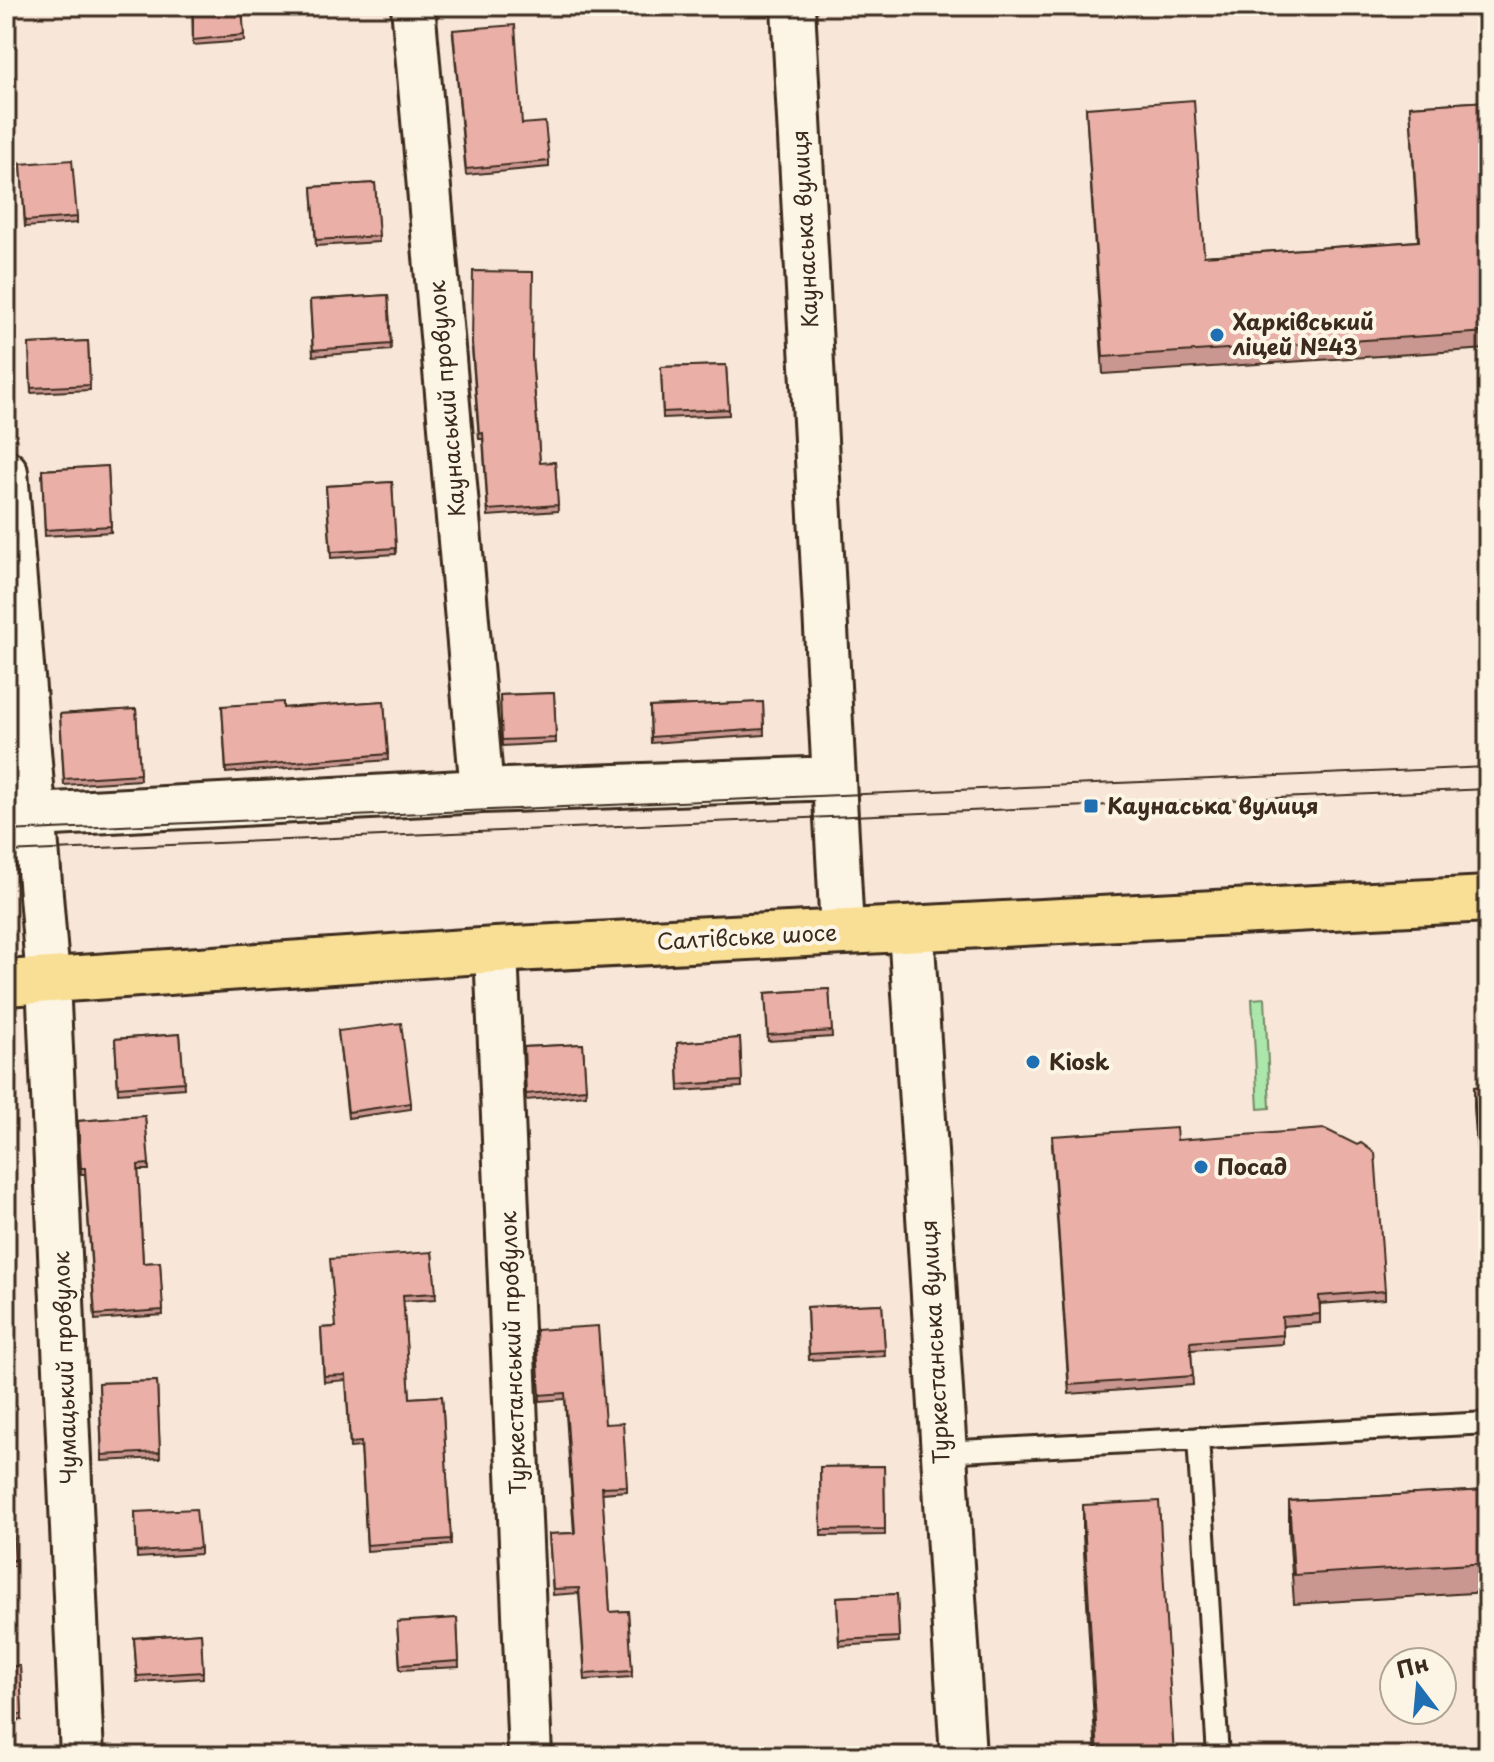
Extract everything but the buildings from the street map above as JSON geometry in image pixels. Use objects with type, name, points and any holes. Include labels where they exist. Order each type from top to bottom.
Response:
[{"type":"main road","name":"Салтівське шосе","points":[[27,981],[496,950],[1488,899]]},
{"type":"street","name":"Каунаський провулок","points":[[413,6],[482,791]]},
{"type":"street","name":"Каунаська вулиця","points":[[793,6],[842,931]]},
{"type":"street","name":"Чумацький провулок","points":[[6,472],[35,815],[27,981],[82,1756]]},
{"type":"street","points":[[35,815],[482,791],[834,778]]},
{"type":"street","name":"Туркестанська вулиця","points":[[911,929],[963,1756]]},
{"type":"street","name":"Туркестанський провулок","points":[[496,950],[530,1756]]},
{"type":"lane","points":[[942,1452],[1488,1423]]},
{"type":"lane","points":[[1198,1438],[1218,1756]]},
{"type":"green space","points":[[1265,998],[1270,1108],[1258,1109],[1252,999]]},
{"type":"tram line","points":[[6,831],[1488,767]]},
{"type":"tram line","points":[[6,852],[1488,789]]},
{"type":"place","name":"Харківський ліцей №43","points":[[1217,335]]},
{"type":"place","name":"Каунаська вулиця","points":[[1091,806]]},
{"type":"place","name":"Kiosk","points":[[1033,1062]]},
{"type":"place","name":"Посад","points":[[1201,1167]]}]
